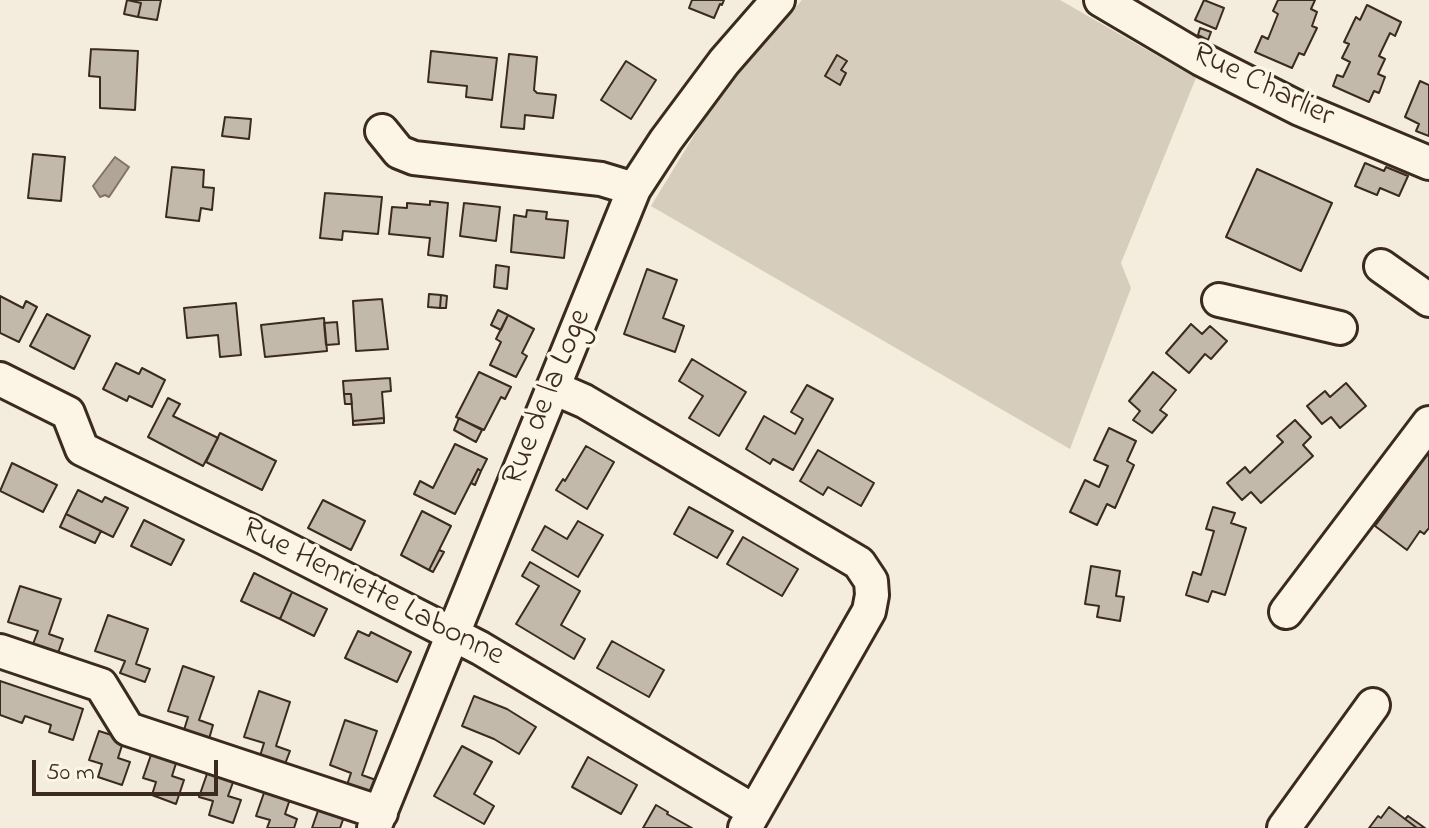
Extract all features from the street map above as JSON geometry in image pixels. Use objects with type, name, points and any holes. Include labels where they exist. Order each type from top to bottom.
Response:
[{"type":"street","name":"Rue de la Loge","points":[[378,821],[634,189],[724,62],[778,0]]},
{"type":"street","name":"Rue Charlier","points":[[1101,0],[1201,59],[1300,109],[1429,163]]},
{"type":"street","points":[[382,131],[399,152],[414,158],[601,179],[634,189]]},
{"type":"street","points":[[1381,266],[1429,300]]},
{"type":"street","points":[[1219,300],[1340,328]]},
{"type":"street","name":"Rue Henriette Labonne","points":[[0,379],[68,413],[82,449],[452,633],[750,820]]},
{"type":"street","points":[[554,388],[584,401],[859,563],[871,581],[869,611],[750,820]]},
{"type":"street","points":[[1286,612],[1429,423]]},
{"type":"street","points":[[0,651],[101,685],[128,729],[378,821]]},
{"type":"street","points":[[1284,828],[1373,705]]},
{"type":"shaded area","points":[[802,0],[1060,0],[1196,78],[1121,263],[1131,288],[1070,449],[651,206],[720,93]]},
{"type":"shaded area","points":[[115,157],[129,167],[109,197],[100,197],[93,186]]},
{"type":"building","points":[[127,0],[141,3],[138,17],[124,14]]},
{"type":"building","points":[[127,0],[161,0],[157,20],[138,17],[141,3]]},
{"type":"building","points":[[692,0],[724,0],[714,18],[689,8]]},
{"type":"building","points":[[1204,0],[1224,8],[1216,29],[1195,20]]},
{"type":"building","points":[[1278,0],[1315,0],[1311,9],[1317,12],[1312,26],[1317,28],[1304,55],[1299,53],[1292,68],[1255,52],[1262,36],[1268,39],[1278,14],[1273,11]]},
{"type":"building","points":[[1367,5],[1401,22],[1395,36],[1390,33],[1379,56],[1385,59],[1378,74],[1385,77],[1379,93],[1374,91],[1369,102],[1333,86],[1337,75],[1343,77],[1350,62],[1342,58],[1349,44],[1344,42],[1356,17],[1360,20]]},
{"type":"building","points":[[1200,28],[1211,32],[1208,40],[1198,35]]},
{"type":"building","points":[[91,49],[138,51],[135,110],[100,108],[100,77],[89,76]]},
{"type":"building","points":[[431,51],[497,58],[492,100],[466,97],[467,86],[428,82]]},
{"type":"building","points":[[509,54],[537,57],[534,90],[556,95],[553,118],[525,115],[524,129],[501,127]]},
{"type":"building","points":[[837,55],[847,61],[841,70],[846,73],[840,85],[825,76]]},
{"type":"building","points":[[626,61],[656,80],[631,119],[601,100]]},
{"type":"building","points":[[1420,81],[1429,85],[1429,136],[1416,131],[1419,124],[1405,117]]},
{"type":"building","points":[[225,117],[251,119],[249,139],[222,136]]},
{"type":"building","points":[[33,154],[65,157],[61,201],[28,198]]},
{"type":"building","points":[[1365,163],[1408,176],[1399,196],[1380,188],[1377,195],[1355,186]]},
{"type":"building","points":[[172,167],[204,170],[203,187],[214,188],[212,210],[201,208],[199,221],[166,217]]},
{"type":"building","points":[[1257,169],[1332,203],[1301,271],[1226,237]]},
{"type":"building","points":[[325,193],[382,197],[378,234],[343,231],[342,240],[320,238]]},
{"type":"building","points":[[430,201],[448,203],[443,257],[428,255],[430,238],[389,234],[392,207],[407,208],[407,203],[430,205]]},
{"type":"building","points":[[464,203],[500,207],[496,241],[460,236]]},
{"type":"building","points":[[527,210],[547,212],[546,219],[568,221],[564,258],[511,252],[514,215],[526,217]]},
{"type":"building","points":[[496,265],[509,267],[507,289],[494,287]]},
{"type":"building","points":[[647,269],[677,280],[663,318],[684,326],[675,352],[624,334]]},
{"type":"building","points":[[429,294],[441,295],[440,308],[428,307]]},
{"type":"building","points":[[441,295],[447,296],[446,308],[440,308]]},
{"type":"building","points":[[0,296],[23,308],[26,301],[37,307],[19,342],[0,333]]},
{"type":"building","points":[[382,299],[388,349],[356,351],[353,301]]},
{"type":"building","points":[[236,303],[241,355],[220,357],[218,335],[187,338],[184,308]]},
{"type":"building","points":[[498,310],[508,315],[501,330],[491,325]]},
{"type":"building","points":[[47,314],[90,336],[74,369],[30,346]]},
{"type":"building","points":[[508,315],[534,329],[522,353],[527,356],[516,377],[490,365],[501,342],[496,339]]},
{"type":"building","points":[[324,318],[327,351],[265,357],[261,325]]},
{"type":"building","points":[[337,322],[339,344],[326,345],[324,323]]},
{"type":"building","points":[[1191,324],[1202,334],[1210,326],[1227,341],[1211,359],[1205,354],[1189,373],[1166,353]]},
{"type":"building","points":[[692,359],[746,392],[719,436],[689,418],[703,396],[679,381]]},
{"type":"building","points":[[116,363],[139,374],[142,368],[165,380],[152,407],[129,396],[127,401],[103,389]]},
{"type":"building","points":[[479,372],[511,387],[505,399],[501,397],[484,430],[456,417]]},
{"type":"building","points":[[1153,372],[1176,390],[1160,410],[1167,415],[1152,433],[1133,420],[1140,411],[1129,401]]},
{"type":"building","points":[[390,378],[391,391],[382,392],[384,418],[353,421],[351,394],[344,394],[343,381]]},
{"type":"building","points":[[1346,383],[1366,406],[1340,428],[1331,417],[1322,424],[1307,406],[1325,391],[1330,397]]},
{"type":"building","points":[[807,385],[833,399],[793,470],[773,459],[770,464],[746,449],[764,416],[795,434],[803,419],[791,412]]},
{"type":"building","points":[[344,394],[351,394],[352,404],[345,404]]},
{"type":"building","points":[[168,398],[180,404],[173,416],[218,438],[203,466],[148,437]]},
{"type":"building","points":[[384,418],[384,423],[353,425],[353,421]]},
{"type":"building","points":[[459,418],[482,430],[476,442],[454,430]]},
{"type":"building","points":[[1295,420],[1311,437],[1303,445],[1313,456],[1261,503],[1251,492],[1242,500],[1227,483],[1245,467],[1250,473],[1283,442],[1277,436]]},
{"type":"building","points":[[1109,428],[1136,441],[1127,461],[1134,465],[1115,508],[1107,504],[1097,525],[1070,512],[1085,480],[1099,487],[1108,466],[1094,460]]},
{"type":"building","points":[[220,433],[276,461],[262,490],[206,462]]},
{"type":"building","points":[[455,444],[487,459],[481,471],[478,469],[455,514],[414,494],[420,481],[433,488]]},
{"type":"building","points":[[586,446],[614,462],[587,509],[556,490]]},
{"type":"building","points":[[818,450],[874,483],[861,506],[828,487],[823,495],[800,481]]},
{"type":"building","points":[[1429,452],[1429,528],[1424,534],[1420,531],[1407,550],[1375,526]]},
{"type":"building","points":[[12,463],[57,485],[43,512],[0,491]]},
{"type":"building","points":[[478,469],[481,471],[475,485],[471,483]]},
{"type":"building","points":[[78,490],[102,502],[105,497],[128,508],[113,537],[66,514]]},
{"type":"building","points":[[323,500],[365,521],[351,550],[308,528]]},
{"type":"building","points":[[689,507],[733,531],[717,558],[674,534]]},
{"type":"building","points":[[1213,507],[1235,513],[1231,523],[1246,528],[1225,595],[1212,591],[1208,602],[1186,595],[1193,572],[1201,575],[1214,531],[1206,529]]},
{"type":"building","points":[[422,511],[451,526],[429,570],[401,555]]},
{"type":"building","points":[[66,514],[101,531],[95,543],[60,527]]},
{"type":"building","points":[[144,520],[184,540],[171,565],[131,546]]},
{"type":"building","points":[[578,521],[603,535],[578,577],[532,550],[545,526],[567,539]]},
{"type":"building","points":[[743,537],[798,569],[782,596],[727,564]]},
{"type":"building","points":[[439,550],[444,552],[433,572],[429,570]]},
{"type":"building","points":[[530,562],[580,591],[561,625],[585,639],[574,659],[516,624],[539,586],[522,576]]},
{"type":"building","points":[[1091,566],[1120,571],[1116,596],[1124,597],[1120,621],[1097,617],[1099,606],[1085,604]]},
{"type":"building","points":[[254,573],[292,592],[280,619],[241,601]]},
{"type":"building","points":[[20,586],[61,599],[49,634],[63,639],[58,653],[33,644],[38,631],[8,622]]},
{"type":"building","points":[[292,592],[327,609],[314,636],[280,619]]},
{"type":"building","points":[[108,615],[148,629],[136,664],[150,669],[145,682],[120,673],[125,661],[95,651]]},
{"type":"building","points":[[358,631],[369,636],[371,632],[411,652],[397,682],[345,658]]},
{"type":"building","points":[[612,641],[664,670],[649,697],[597,668]]},
{"type":"building","points":[[183,666],[214,677],[199,720],[213,725],[209,739],[184,730],[188,717],[168,711]]},
{"type":"building","points":[[0,681],[83,709],[73,740],[49,732],[51,725],[25,716],[22,723],[0,715]]},
{"type":"building","points":[[259,691],[290,702],[276,746],[290,751],[285,764],[260,756],[264,743],[244,737]]},
{"type":"building","points":[[474,696],[507,709],[536,727],[519,754],[494,739],[462,726]]},
{"type":"building","points":[[345,720],[377,731],[362,775],[376,780],[371,793],[347,785],[351,773],[330,765]]},
{"type":"building","points":[[99,731],[124,739],[118,758],[130,762],[122,785],[98,777],[102,764],[89,760]]},
{"type":"building","points":[[462,746],[492,762],[474,794],[494,806],[484,824],[434,796]]},
{"type":"building","points":[[153,749],[178,757],[172,776],[184,780],[176,804],[152,795],[156,782],[143,778]]},
{"type":"building","points":[[588,757],[637,785],[621,814],[572,787]]},
{"type":"building","points":[[209,768],[235,777],[228,796],[241,800],[233,823],[209,815],[213,801],[199,797]]},
{"type":"building","points":[[266,787],[291,796],[285,814],[297,819],[294,828],[267,828],[270,820],[256,816]]},
{"type":"building","points":[[320,805],[345,814],[340,828],[312,828]]},
{"type":"building","points":[[656,805],[667,814],[692,828],[643,828]]},
{"type":"building","points":[[1389,807],[1417,828],[1369,828]]},
{"type":"building","points":[[1408,816],[1425,828],[1417,828],[1405,819]]}]
